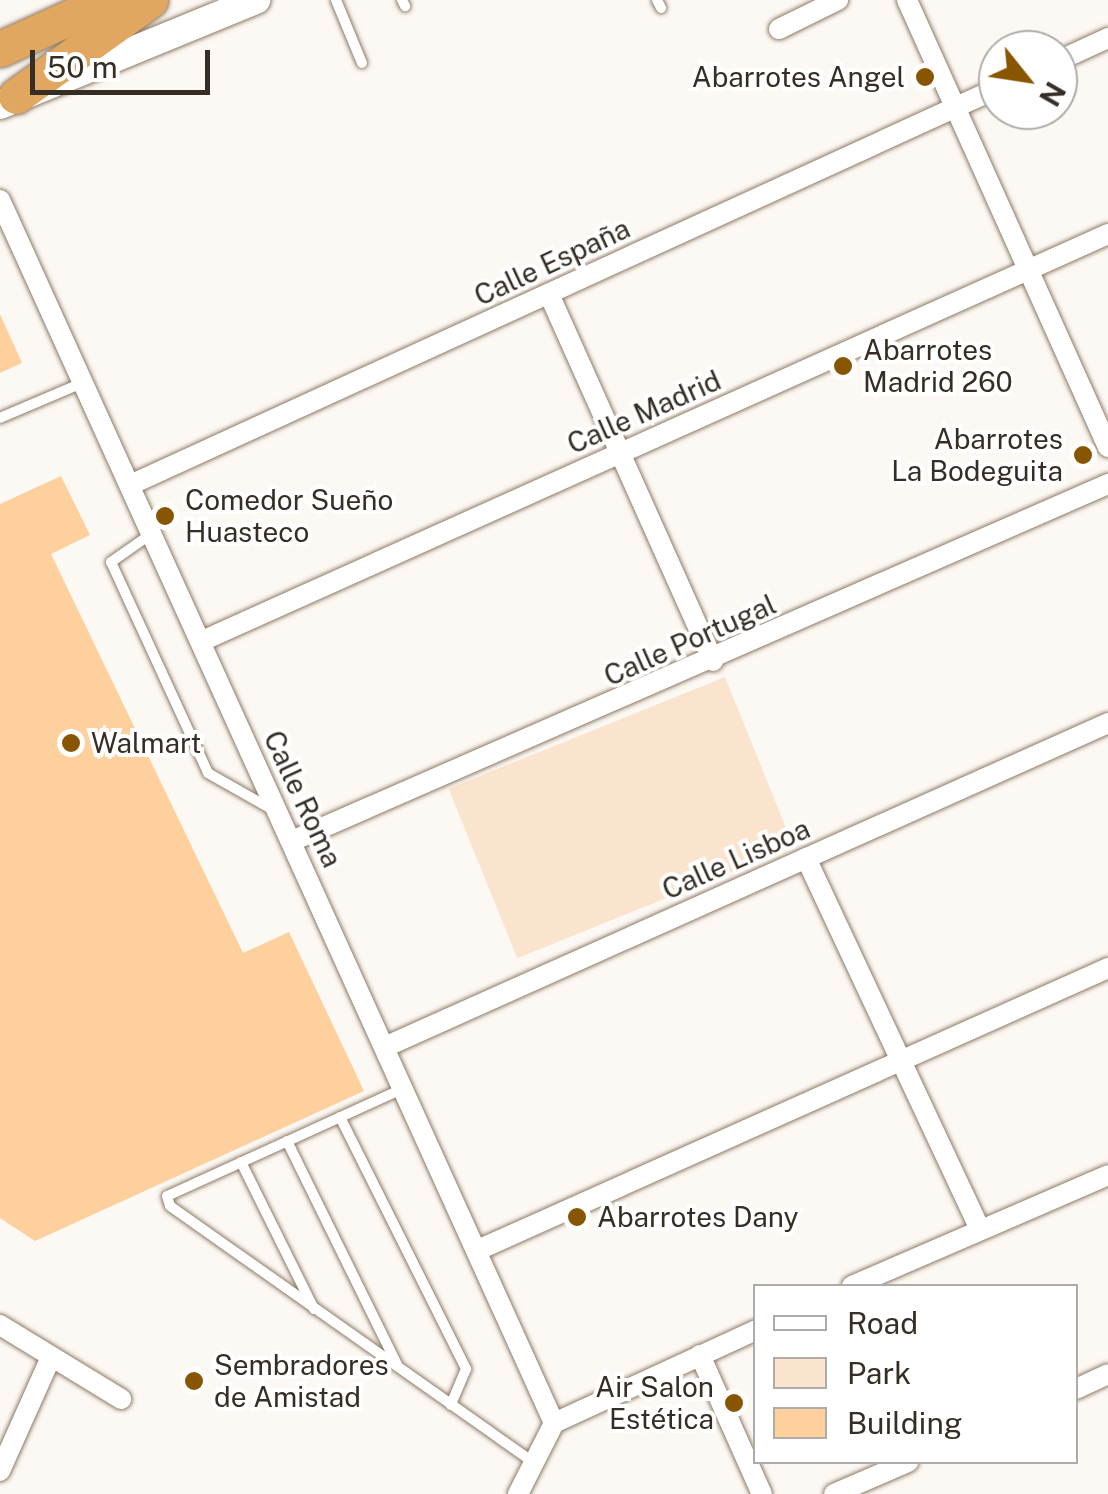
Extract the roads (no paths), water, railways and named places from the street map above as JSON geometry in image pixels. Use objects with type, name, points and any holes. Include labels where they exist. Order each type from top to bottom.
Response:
[{"type":"highway","points":[[0,49],[108,0]]},
{"type":"highway","points":[[8,100],[150,0]]},
{"type":"main road","points":[[8,100],[256,0]]},
{"type":"street","points":[[780,29],[838,0]]},
{"type":"street","points":[[908,0],[1108,448]]},
{"type":"street","points":[[1078,52],[1108,38]]},
{"type":"street","name":"Calle España","points":[[130,485],[978,98]]},
{"type":"street","name":"Calle Roma","points":[[2,210],[387,1046],[554,1422]]},
{"type":"street","name":"Calle Madrid","points":[[202,640],[1108,234]]},
{"type":"street","points":[[548,294],[713,661]]},
{"type":"street","name":"Calle Portugal","points":[[292,841],[713,661],[1108,484]]},
{"type":"street","name":"Calle Lisboa","points":[[387,1046],[1108,723]]},
{"type":"street","points":[[806,858],[898,1063],[980,1229]]},
{"type":"street","points":[[478,1250],[1108,968]]},
{"type":"street","points":[[856,1284],[1108,1175]]},
{"type":"street","points":[[0,1325],[121,1399]]},
{"type":"street","points":[[518,1494],[554,1422],[753,1331]]},
{"type":"street","points":[[700,1355],[762,1494]]},
{"type":"street","points":[[0,1471],[50,1359]]},
{"type":"street","points":[[1078,1388],[1108,1374]]},
{"type":"street","points":[[834,1494],[903,1464]]},
{"type":"lane","points":[[336,0],[362,64]]},
{"type":"lane","points":[[0,418],[83,382]]},
{"type":"lane","points":[[152,533],[111,562],[208,773],[277,813]]},
{"type":"lane","points":[[405,1087],[168,1196],[170,1206],[534,1463]]},
{"type":"lane","points":[[340,1117],[466,1369],[451,1406]]},
{"type":"lane","points":[[286,1141],[399,1369]]},
{"type":"lane","points":[[242,1162],[316,1312]]},
{"type":"place","name":"Abarrotes Angel","points":[[925,77]]},
{"type":"place","name":"Abarrotes Madrid 260","points":[[843,366]]},
{"type":"place","name":"Abarrotes La Bodeguita","points":[[1083,455]]},
{"type":"place","name":"Comedor Sueño Huasteco","points":[[165,516]]},
{"type":"place","name":"Walmart","points":[[71,743]]},
{"type":"place","name":"Abarrotes Dany","points":[[577,1217]]},
{"type":"place","name":"Sembradores de Amistad","points":[[194,1381]]},
{"type":"place","name":"Air Salon Estética","points":[[734,1403]]}]
